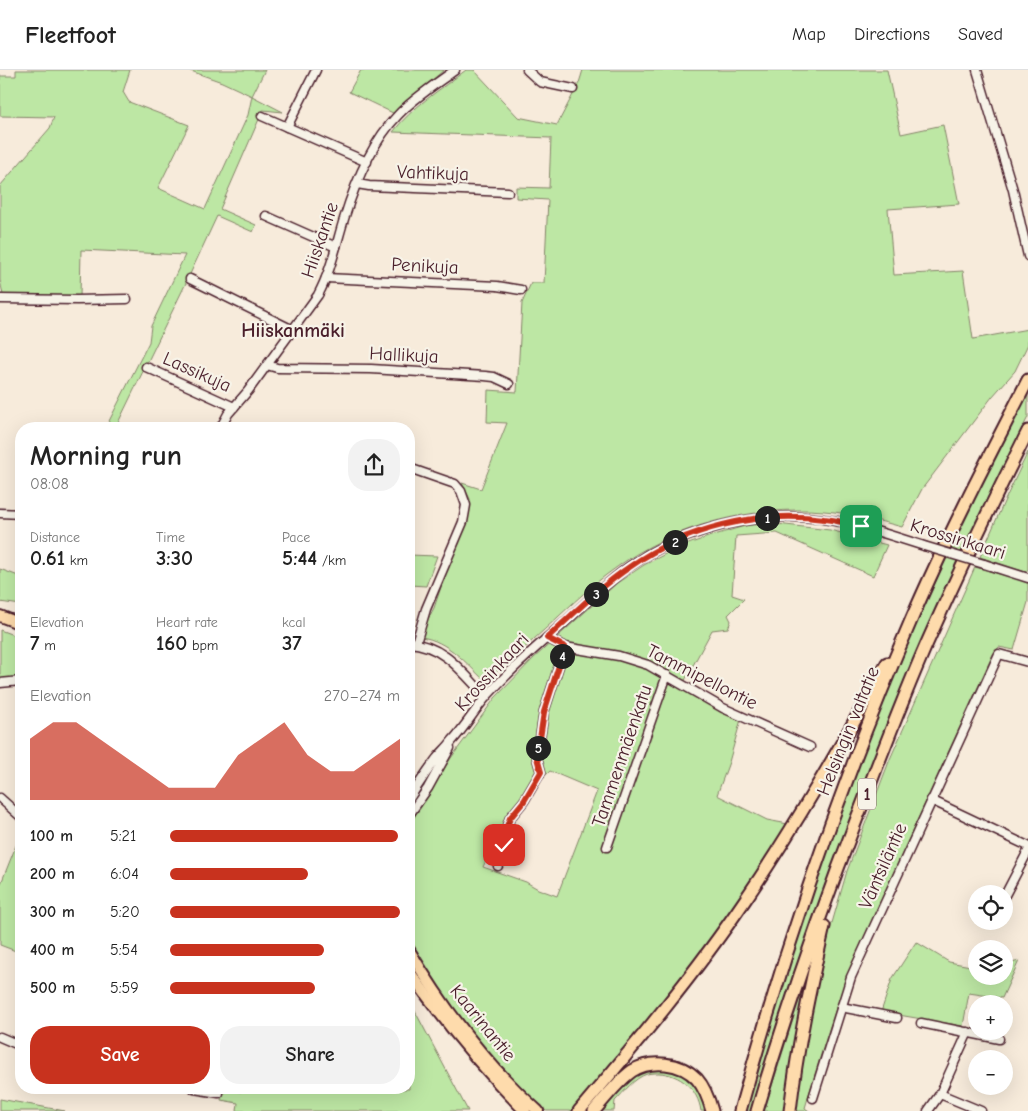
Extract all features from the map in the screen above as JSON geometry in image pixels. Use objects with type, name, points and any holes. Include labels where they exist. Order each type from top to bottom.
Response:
[{"type":"highway","name":"Helsingin valtatie","points":[[740,1111],[786,952],[830,821],[859,747],[912,618],[978,476],[1028,380]]},
{"type":"highway","name":"1","points":[[757,1111],[784,1022],[836,872],[927,644],[974,540],[1028,431]]},
{"type":"highway","points":[[579,1111],[682,986],[744,901],[834,760],[912,618]]},
{"type":"highway","points":[[790,1111],[806,1004],[836,872]]},
{"type":"highway","points":[[594,1111],[616,1085],[632,1072],[648,1065],[657,1064],[677,1067],[691,1074],[706,1094],[712,1111]]},
{"type":"main road","points":[[0,616],[15,622]]},
{"type":"main road","name":"Kaarinantie","points":[[415,960],[462,1029],[503,1076],[538,1111]]},
{"type":"main road","name":"Kaarinantie","points":[[415,979],[466,1047],[497,1083],[525,1111]]},
{"type":"street","points":[[287,127],[316,70]]},
{"type":"street","name":"Hiiskantie","points":[[224,422],[318,295],[326,278],[357,184],[384,131],[399,113],[455,70]]},
{"type":"street","points":[[527,70],[540,82],[573,89]]},
{"type":"street","points":[[977,70],[1013,190],[1028,256]]},
{"type":"street","points":[[262,116],[367,162]]},
{"type":"street","name":"Vahtikuja","points":[[357,184],[508,192]]},
{"type":"street","points":[[266,216],[336,247]]},
{"type":"street","name":"Penikuja","points":[[326,278],[497,286],[521,290]]},
{"type":"street","points":[[190,279],[292,330]]},
{"type":"street","points":[[0,298],[127,299]]},
{"type":"street","name":"Hallikuja","points":[[267,365],[277,368],[371,369],[486,376],[494,377],[509,384]]},
{"type":"street","name":"Lassikuja","points":[[146,366],[234,407]]},
{"type":"street","points":[[415,470],[455,484],[461,491],[466,505],[462,522],[415,636]]},
{"type":"street","points":[[0,513],[15,514]]},
{"type":"street","name":"Krossinkaari","points":[[415,790],[437,758],[453,741],[486,697],[529,653],[631,566],[648,555],[688,536],[730,524],[784,517],[823,519],[861,526],[1028,578]]},
{"type":"street","name":"Tammipellontie","points":[[547,638],[565,647],[619,656],[648,666],[724,708],[810,747]]},
{"type":"street","points":[[415,644],[428,646],[444,654],[486,697]]},
{"type":"street","points":[[498,866],[510,818],[524,801],[541,772],[537,758],[544,712],[565,647]]},
{"type":"street","name":"Väntsiläntie","points":[[813,1098],[850,977],[999,654],[1028,662]]},
{"type":"street","name":"Tammenmäenkatu","points":[[607,847],[667,675]]},
{"type":"street","points":[[0,683],[15,682]]},
{"type":"street","name":"Krossinkaari","points":[[415,806],[428,788],[453,741]]},
{"type":"street","points":[[0,798],[15,812]]},
{"type":"street","points":[[931,800],[1028,846]]},
{"type":"street","points":[[1011,885],[1028,851]]},
{"type":"street","points":[[841,1007],[897,1018]]},
{"type":"street","points":[[921,1023],[968,1032],[940,1094],[928,1111]]},
{"type":"street","points":[[0,1037],[15,1043]]},
{"type":"street","points":[[940,1094],[981,1111]]},
{"type":"green space","points":[[16,70],[130,70],[123,92],[129,102],[189,125],[158,188],[205,209],[248,115],[252,96],[283,112],[263,110],[220,209],[256,225],[253,232],[217,216],[118,422],[109,422],[149,342],[151,326],[185,255],[81,250],[80,297],[3,295],[0,280],[0,186],[50,128],[54,117],[0,116],[0,76],[16,76]]},
{"type":"green space","points":[[188,70],[265,70],[252,96],[222,82]]},
{"type":"green space","points":[[361,70],[444,70],[393,113],[349,92]]},
{"type":"green space","points":[[466,70],[474,70],[518,117],[557,125],[579,83],[583,70],[887,70],[901,134],[943,125],[959,204],[888,209],[894,275],[963,271],[973,339],[1028,329],[1028,344],[1015,371],[992,397],[922,489],[902,527],[844,513],[797,510],[743,515],[689,529],[639,552],[606,575],[485,681],[464,660],[448,648],[431,639],[421,637],[423,628],[434,608],[452,554],[468,519],[470,499],[462,483],[481,489],[507,423],[487,422],[488,390],[517,392],[522,303],[531,283],[544,283],[548,200],[516,198],[516,187],[549,188],[551,138],[393,132],[418,106]]},
{"type":"green space","points":[[1028,389],[1028,417],[986,502],[919,651],[752,1111],[745,1111],[801,923],[858,761],[906,647],[974,497]]},
{"type":"green space","points":[[1028,452],[1028,569],[1026,572],[980,557]]},
{"type":"green space","points":[[777,524],[830,530],[887,545],[873,576],[777,533],[736,536],[732,595],[744,599],[728,615],[731,621],[728,628],[712,630],[683,684],[742,716],[717,795],[767,820],[788,824],[686,972],[602,1076],[572,1111],[546,1111],[497,1063],[459,1018],[415,951],[415,815],[451,758],[495,698],[534,658],[617,583],[644,565],[677,548],[748,525]],"holes":[[[550,771],[597,791],[557,896],[526,882],[483,867],[508,812]]]},
{"type":"green space","points":[[415,555],[437,556],[426,586],[415,585]]},
{"type":"green space","points":[[975,567],[1028,582],[1028,602],[1014,650],[999,647],[993,654],[852,964],[805,1108],[809,1111],[795,1111],[813,989],[847,871],[890,759]]},
{"type":"green space","points":[[0,569],[15,575],[15,604],[0,602]]},
{"type":"green space","points":[[0,630],[15,636],[15,677],[0,679]]},
{"type":"green space","points":[[15,848],[15,951],[0,945],[0,886]]},
{"type":"green space","points":[[916,942],[949,962],[968,966],[968,985],[1008,985],[1003,995],[969,993],[963,1026],[881,1012],[892,979]]},
{"type":"green space","points":[[1019,961],[1013,974],[1013,963]]},
{"type":"green space","points":[[807,975],[786,1111],[764,1111]]},
{"type":"green space","points":[[415,1011],[468,1111],[237,1111],[238,1103],[221,1100],[222,1094],[415,1094]]},
{"type":"green space","points":[[665,1067],[689,1078],[693,1082],[700,1093],[707,1111],[701,1111],[696,1096],[687,1084],[674,1076],[651,1073],[642,1076],[634,1082],[615,1101],[614,1111],[599,1111],[635,1075],[643,1070]]},
{"type":"green space","points":[[0,1099],[65,1111],[0,1111]]},
{"type":"district","name":"Hiiskanmäki","points":[[293,330]]},
{"type":"route","points":[[504,845],[506,829],[510,818],[524,801],[541,772],[537,758],[538,742],[544,712],[565,647],[547,638],[614,578],[648,555],[688,536],[748,520],[804,517],[861,526]]}]
